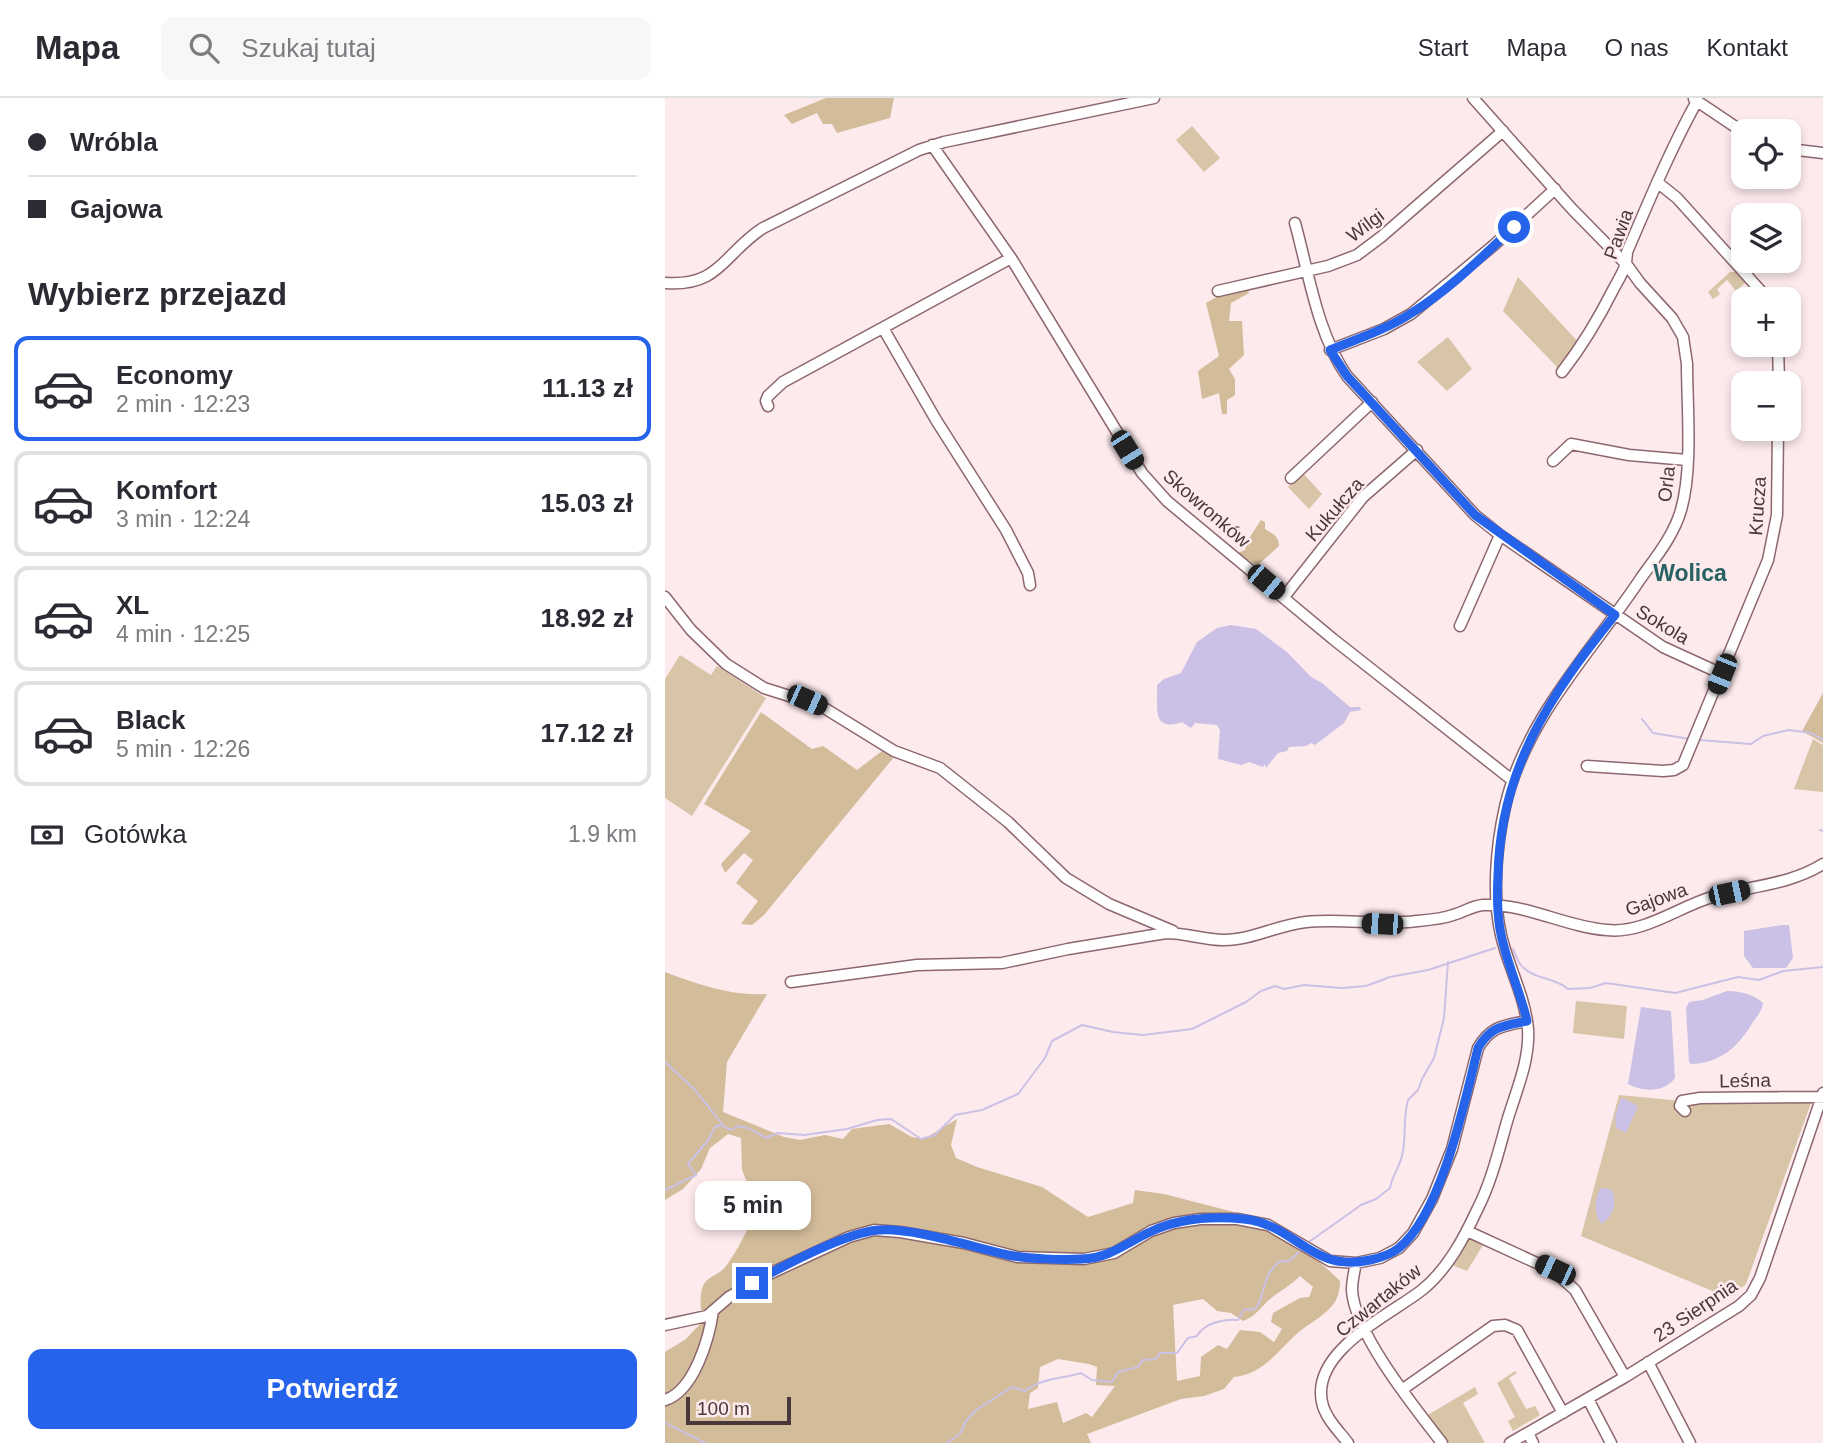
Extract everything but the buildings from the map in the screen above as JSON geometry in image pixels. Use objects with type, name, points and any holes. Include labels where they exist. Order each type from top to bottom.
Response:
[{"type":"street","points":[[665,282],[691,283],[706,278],[746,240],[763,228],[932,145],[1154,98]]},
{"type":"street","name":"Orla","points":[[1473,98],[1627,265],[1672,318],[1683,337],[1687,364],[1686,489],[1680,512],[1671,533],[1535,729],[1512,780],[1499,843],[1497,905]]},
{"type":"street","points":[[1695,99],[1731,124]]},
{"type":"street","name":"Pawia","points":[[1562,372],[1581,349],[1627,265],[1627,253],[1695,99]]},
{"type":"street","name":"Wilgi","points":[[1218,291],[1343,261],[1371,246],[1503,131]]},
{"type":"street","name":"Skowronków","points":[[932,145],[1011,258],[1142,473],[1167,500],[1333,639],[1512,780]]},
{"type":"street","points":[[1801,150],[1823,153]]},
{"type":"street","points":[[1657,182],[1677,198],[1757,287]]},
{"type":"street","points":[[1330,350],[1384,329],[1411,314],[1493,247],[1555,189]]},
{"type":"street","name":"Sokola","points":[[1295,223],[1330,350],[1347,376],[1475,515],[1663,647],[1722,674]]},
{"type":"street","points":[[768,406],[768,396],[783,382],[1011,258]]},
{"type":"street","points":[[883,328],[936,420],[1000,520],[1028,573],[1030,585]]},
{"type":"street","points":[[1291,478],[1372,402]]},
{"type":"street","name":"Krucza","points":[[1587,765],[1674,770],[1683,765],[1768,560],[1777,515],[1778,441]]},
{"type":"street","points":[[1553,461],[1571,444],[1629,456],[1687,460]]},
{"type":"street","name":"Kukułcza","points":[[1284,597],[1363,497],[1417,450]]},
{"type":"street","points":[[1460,626],[1500,535]]},
{"type":"street","points":[[665,597],[691,630],[726,664],[764,688],[821,706],[894,751],[940,768],[1008,822],[1066,878],[1109,904],[1178,933]]},
{"type":"street","name":"Gajowa","points":[[1178,933],[1215,940],[1241,939],[1302,922],[1397,923],[1454,915],[1477,906],[1497,905],[1595,928],[1620,930],[1642,925],[1713,896],[1799,877],[1823,864]]},
{"type":"street","points":[[665,1325],[707,1316],[729,1297],[767,1275],[849,1237],[874,1230],[964,1243],[1017,1257],[1084,1259],[1114,1253],[1151,1231],[1174,1223],[1201,1219],[1237,1219],[1268,1225],[1329,1261],[1356,1263],[1380,1258],[1399,1248],[1413,1233],[1432,1199],[1452,1149],[1478,1048],[1486,1035],[1499,1027],[1527,1021],[1504,946],[1497,905]]},
{"type":"street","points":[[791,982],[917,965],[1002,964],[1068,949],[1178,933]]},
{"type":"street","name":"Czwartaków","points":[[1348,1443],[1326,1414],[1321,1388],[1331,1362],[1363,1330],[1430,1283],[1467,1231],[1490,1180],[1527,1056],[1527,1021]]},
{"type":"street","name":"Leśna","points":[[1685,1111],[1680,1106],[1682,1101],[1700,1098],[1822,1096]]},
{"type":"street","name":"23 Sierpnia","points":[[1510,1443],[1625,1377],[1739,1306],[1757,1287],[1822,1096]]},
{"type":"street","points":[[1467,1231],[1555,1270],[1566,1280],[1575,1290],[1625,1377]]},
{"type":"street","points":[[1356,1263],[1352,1289],[1363,1330],[1442,1443]]},
{"type":"street","points":[[665,1400],[681,1392],[690,1377],[708,1340],[713,1311]]},
{"type":"street","points":[[1403,1389],[1493,1325],[1505,1325],[1517,1331],[1563,1413]]},
{"type":"street","points":[[1648,1362],[1690,1443]]},
{"type":"street","points":[[1588,1399],[1611,1443]]},
{"type":"street","points":[[1528,1433],[1533,1443]]},
{"type":"shaded area","points":[[826,98],[894,98],[890,118],[837,133],[832,124],[823,124],[817,113],[792,124],[784,115]]},
{"type":"shaded area","points":[[1192,126],[1220,158],[1204,172],[1176,140]]},
{"type":"shaded area","points":[[1730,272],[1736,273],[1745,283],[1740,287],[1733,287],[1727,280],[1717,289],[1720,294],[1713,299],[1708,292]]},
{"type":"shaded area","points":[[1518,277],[1580,344],[1558,371],[1503,311]]},
{"type":"shaded area","points":[[1248,288],[1249,293],[1231,303],[1229,321],[1242,321],[1244,355],[1229,369],[1235,379],[1235,395],[1227,400],[1227,414],[1222,414],[1219,393],[1202,399],[1198,371],[1219,356],[1206,303],[1222,294]]},
{"type":"shaded area","points":[[1448,337],[1472,369],[1447,391],[1417,362]]},
{"type":"shaded area","points":[[1301,471],[1322,494],[1309,509],[1288,487]]},
{"type":"shaded area","points":[[1261,520],[1265,522],[1265,529],[1276,537],[1279,546],[1257,566],[1238,553],[1245,550]]},
{"type":"shaded area","points":[[1231,625],[1256,629],[1287,652],[1311,677],[1350,707],[1360,707],[1361,710],[1350,712],[1344,723],[1315,745],[1311,743],[1289,747],[1287,751],[1278,753],[1266,768],[1265,764],[1263,767],[1249,762],[1241,765],[1218,759],[1220,730],[1217,725],[1195,723],[1191,728],[1182,722],[1165,724],[1158,716],[1157,685],[1164,679],[1181,673],[1197,642],[1217,628]]},
{"type":"shaded area","points":[[680,655],[711,675],[717,666],[766,698],[692,816],[665,798],[665,679]]},
{"type":"shaded area","points":[[1823,693],[1823,743],[1802,731]]},
{"type":"shaded area","points":[[761,712],[812,749],[823,746],[857,770],[882,751],[894,757],[764,915],[752,925],[741,924],[758,901],[736,883],[753,860],[744,853],[725,873],[721,864],[751,831],[704,804]]},
{"type":"shaded area","points":[[1813,739],[1823,745],[1823,792],[1794,789]]},
{"type":"shaded area","points":[[1789,925],[1793,958],[1786,968],[1753,968],[1744,956],[1744,931]]},
{"type":"shaded area","points":[[665,972],[728,991],[767,994],[727,1062],[723,1112],[784,1137],[800,1140],[825,1135],[843,1139],[852,1129],[889,1124],[912,1137],[924,1139],[957,1119],[951,1145],[956,1158],[1042,1187],[1088,1217],[1133,1203],[1135,1190],[1164,1194],[1234,1212],[1243,1222],[1283,1236],[1308,1252],[1340,1281],[1340,1288],[1328,1310],[1300,1331],[1263,1366],[1234,1377],[1224,1389],[1204,1396],[1181,1399],[1087,1434],[1091,1443],[665,1443],[665,1352],[686,1339],[701,1323],[702,1289],[730,1260],[757,1206],[742,1170],[741,1138],[728,1134],[710,1148],[701,1169],[683,1189],[665,1200]],"holes":[[[1300,1276],[1313,1287],[1309,1297],[1300,1298],[1273,1313],[1271,1322],[1282,1329],[1274,1342],[1260,1332],[1240,1330],[1227,1349],[1218,1345],[1201,1357],[1200,1376],[1177,1381],[1173,1305],[1203,1299],[1217,1311],[1231,1313],[1243,1321],[1254,1315]],[[1058,1359],[1097,1367],[1096,1385],[1115,1386],[1092,1417],[1086,1413],[1063,1423],[1057,1402],[1028,1409],[1030,1393],[1038,1388],[1040,1367]]]},
{"type":"shaded area","points":[[1727,991],[1755,997],[1763,1003],[1761,1011],[1728,1052],[1711,1061],[1691,1064],[1686,1008],[1689,1002]]},
{"type":"shaded area","points":[[1576,1001],[1627,1006],[1624,1039],[1573,1033]]},
{"type":"shaded area","points":[[1641,1007],[1671,1011],[1675,1078],[1659,1089],[1640,1089],[1628,1084]]},
{"type":"shaded area","points":[[1619,1095],[1693,1102],[1811,1103],[1746,1284],[1729,1298],[1581,1236]]},
{"type":"shaded area","points":[[1623,1098],[1638,1106],[1626,1133],[1616,1128],[1615,1117]]},
{"type":"shaded area","points":[[1600,1189],[1613,1191],[1614,1205],[1609,1217],[1601,1224],[1596,1202]]},
{"type":"shaded area","points":[[1471,1239],[1483,1245],[1467,1271],[1452,1265],[1450,1268],[1448,1266],[1467,1240]]},
{"type":"shaded area","points":[[1515,1371],[1517,1373],[1509,1378],[1525,1407],[1527,1409],[1535,1406],[1540,1415],[1513,1431],[1508,1421],[1515,1417],[1497,1383]]},
{"type":"shaded area","points":[[1475,1387],[1478,1394],[1463,1403],[1485,1443],[1446,1443],[1426,1416]]},
{"type":"waterway","points":[[1642,719],[1653,733],[1690,739]]},
{"type":"waterway","points":[[1699,740],[1751,744],[1763,736],[1789,730],[1811,733],[1823,740]]},
{"type":"waterway","points":[[665,1190],[696,1175],[688,1164],[709,1139],[715,1127],[721,1125],[731,1130],[738,1126],[748,1128],[766,1138],[778,1133],[804,1135],[847,1129],[877,1120],[891,1119],[921,1139],[935,1135],[955,1115],[982,1110],[1018,1094],[1045,1058],[1052,1041],[1082,1025],[1143,1035],[1192,1029],[1275,986],[1284,989],[1304,985],[1342,988],[1366,986],[1390,977],[1428,970],[1495,948]]},
{"type":"waterway","points":[[1513,949],[1526,970],[1568,989],[1590,988],[1606,983],[1675,993],[1738,977],[1759,980],[1783,971],[1823,967]]},
{"type":"waterway","points":[[1309,1242],[1390,1188],[1402,1156],[1408,1100],[1418,1090],[1434,1058],[1444,1018],[1448,962]]},
{"type":"waterway","points":[[665,1062],[695,1090],[722,1124]]},
{"type":"waterway","points":[[947,1443],[960,1434],[966,1421],[976,1410],[1012,1387],[1025,1391],[1045,1381],[1081,1373],[1092,1380],[1112,1382],[1118,1372],[1138,1367],[1143,1360],[1156,1359],[1160,1353],[1177,1353],[1188,1338],[1197,1336],[1209,1325],[1238,1320],[1244,1310],[1255,1309],[1268,1275],[1278,1262],[1289,1261],[1302,1249]]},
{"type":"waterway","points":[[665,1423],[705,1443]]},
{"type":"district","name":"Wolica","points":[[1690,573]]},
{"type":"route","points":[[752,1283],[849,1237],[881,1230],[964,1243],[1017,1257],[1084,1259],[1114,1253],[1151,1231],[1174,1223],[1201,1219],[1243,1219],[1268,1225],[1288,1234],[1313,1253],[1329,1261],[1356,1263],[1380,1258],[1399,1248],[1413,1233],[1432,1199],[1452,1149],[1478,1048],[1486,1035],[1499,1027],[1527,1021],[1501,937],[1497,905],[1499,843],[1512,780],[1535,729],[1573,671],[1615,615],[1475,515],[1347,376],[1330,350],[1384,329],[1411,314],[1514,227]]}]
